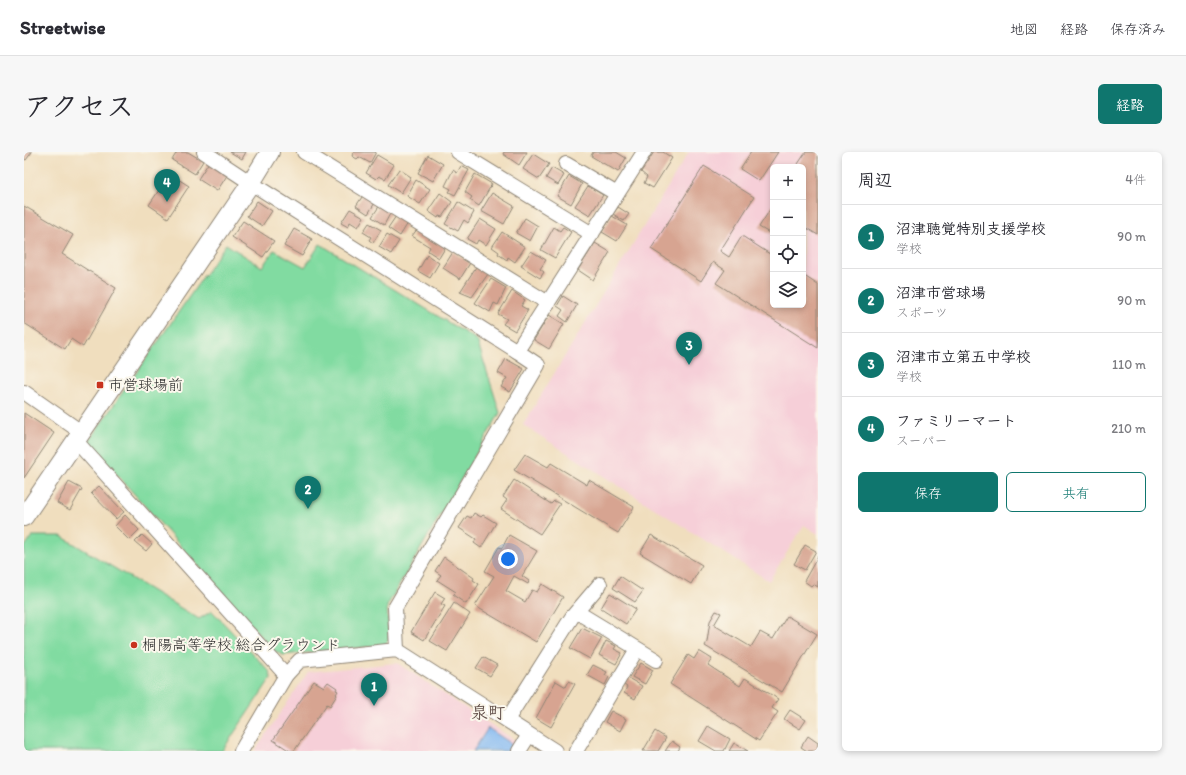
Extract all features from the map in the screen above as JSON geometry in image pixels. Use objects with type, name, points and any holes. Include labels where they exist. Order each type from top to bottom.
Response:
[{"type":"street","points":[[204,152],[538,365],[395,608],[397,650]]},
{"type":"street","points":[[24,517],[251,183],[270,152]]},
{"type":"street","points":[[304,152],[548,303]]},
{"type":"street","points":[[458,152],[592,234]]},
{"type":"street","points":[[517,351],[644,152]]},
{"type":"street","points":[[566,164],[617,194]]},
{"type":"street","points":[[24,392],[79,437],[286,675]]},
{"type":"street","points":[[507,720],[577,612],[600,584]]},
{"type":"street","points":[[577,612],[656,660]]},
{"type":"street","points":[[576,751],[637,649]]},
{"type":"street","points":[[241,751],[286,675],[300,660],[397,650],[555,751]]},
{"type":"street","points":[[519,751],[529,735]]},
{"type":"shaded area","points":[[689,152],[818,152],[818,534],[804,525],[769,581],[523,425]]},
{"type":"shaded area","points":[[397,663],[516,741],[509,751],[255,751],[308,672]]},
{"type":"green space","points":[[226,244],[262,267],[274,250],[305,267],[320,244],[477,340],[500,413],[387,606],[389,639],[385,645],[283,655],[273,650],[88,442]]},
{"type":"green space","name":"桐陽高等学校 総合グラウンド","points":[[32,536],[61,536],[199,619],[212,611],[270,672],[271,678],[222,751],[24,751],[24,548]]},
{"type":"water","points":[[488,728],[512,744],[508,751],[473,751]]},
{"type":"building","points":[[24,152],[32,152],[26,160],[24,159]]},
{"type":"building","points":[[177,152],[188,152],[203,161],[195,174],[172,160]]},
{"type":"building","points":[[230,152],[246,152],[242,159]]},
{"type":"building","points":[[354,152],[376,152],[370,163],[359,157],[357,159],[352,156]]},
{"type":"building","points":[[504,152],[527,152],[519,165],[503,154]]},
{"type":"building","points":[[593,152],[616,152],[626,158],[618,172],[591,156]]},
{"type":"building","points":[[654,152],[663,152],[672,158],[653,188],[644,183],[647,177],[641,172]]},
{"type":"building","points":[[751,152],[778,152],[759,181],[740,169]]},
{"type":"building","points":[[806,152],[818,152],[818,235],[806,228],[806,164],[798,164]]},
{"type":"building","points":[[533,154],[549,164],[539,179],[523,169]]},
{"type":"building","points":[[377,155],[394,165],[385,179],[379,176],[376,179],[366,173]]},
{"type":"building","points":[[428,155],[443,164],[433,181],[418,173]]},
{"type":"building","points":[[209,162],[228,174],[217,191],[198,179]]},
{"type":"building","points":[[461,166],[469,170],[455,195],[449,192],[451,189],[445,186],[453,170],[457,173]]},
{"type":"building","points":[[704,166],[754,197],[720,251],[729,257],[742,236],[770,254],[770,308],[806,308],[806,277],[818,285],[818,348],[716,283],[725,270],[713,262],[701,281],[651,249]]},
{"type":"building","points":[[552,168],[564,175],[558,185],[546,178]]},
{"type":"building","points":[[399,169],[411,177],[401,193],[388,185]]},
{"type":"building","points":[[170,174],[189,186],[168,218],[149,205]]},
{"type":"building","points":[[475,174],[492,184],[479,206],[470,200],[472,197],[465,192]]},
{"type":"building","points":[[569,176],[582,184],[571,204],[557,196]]},
{"type":"building","points":[[416,180],[430,189],[420,204],[407,196]]},
{"type":"building","points":[[588,186],[603,195],[590,215],[575,206]]},
{"type":"building","points":[[440,193],[452,202],[442,217],[439,216],[438,218],[428,211]]},
{"type":"building","points":[[492,193],[514,206],[504,224],[481,211]]},
{"type":"building","points":[[364,194],[376,201],[368,214],[356,206]]},
{"type":"building","points":[[257,201],[272,211],[262,226],[247,216]]},
{"type":"building","points":[[458,202],[474,212],[468,223],[464,220],[458,231],[445,224]]},
{"type":"building","points":[[380,205],[391,212],[384,225],[372,217]]},
{"type":"building","points":[[24,206],[73,235],[62,254],[116,288],[83,347],[71,339],[65,349],[24,323]]},
{"type":"building","points":[[618,207],[629,214],[624,221],[613,214]]},
{"type":"building","points":[[350,209],[364,217],[358,227],[350,222],[348,227],[341,223]]},
{"type":"building","points":[[770,210],[770,233],[759,227]]},
{"type":"building","points":[[396,216],[408,223],[400,236],[388,228]]},
{"type":"building","points":[[612,216],[627,225],[617,241],[602,232]]},
{"type":"building","points":[[525,218],[538,226],[530,241],[516,233]]},
{"type":"building","points":[[480,219],[496,229],[486,245],[478,240],[476,244],[467,239]]},
{"type":"building","points":[[243,221],[274,241],[263,257],[232,237]]},
{"type":"building","points":[[369,223],[381,230],[373,243],[369,240],[371,237],[363,232]]},
{"type":"building","points":[[554,227],[560,231],[563,227],[571,232],[555,258],[541,250]]},
{"type":"building","points":[[418,228],[447,245],[439,258],[428,251],[430,247],[412,236]]},
{"type":"building","points":[[294,229],[312,239],[302,256],[284,246]]},
{"type":"building","points":[[502,232],[525,247],[515,262],[508,257],[507,260],[498,254],[499,252],[492,247]]},
{"type":"building","points":[[387,234],[399,241],[391,254],[379,247]]},
{"type":"building","points":[[595,243],[610,252],[593,280],[578,270]]},
{"type":"building","points":[[531,251],[546,260],[540,269],[544,272],[540,278],[521,266]]},
{"type":"building","points":[[453,252],[470,263],[460,279],[443,268]]},
{"type":"building","points":[[427,255],[439,263],[430,278],[418,271]]},
{"type":"building","points":[[476,267],[488,274],[472,297],[460,292]]},
{"type":"building","points":[[491,279],[506,288],[498,305],[494,303],[490,312],[475,303]]},
{"type":"building","points":[[512,291],[525,300],[521,306],[528,310],[515,331],[503,324],[507,319],[498,314]]},
{"type":"building","points":[[563,296],[577,305],[567,322],[559,316],[563,310],[557,306]]},
{"type":"building","points":[[549,315],[564,324],[549,349],[534,340]]},
{"type":"building","points":[[506,359],[524,369],[510,392],[501,387],[507,378],[498,373]]},
{"type":"building","points":[[24,413],[54,433],[24,478]]},
{"type":"building","points":[[525,454],[548,467],[551,463],[587,485],[589,480],[634,507],[618,533],[514,470]]},
{"type":"building","points":[[514,480],[551,504],[554,501],[560,504],[540,534],[501,509],[507,500],[503,497]]},
{"type":"building","points":[[69,482],[82,489],[70,510],[57,503]]},
{"type":"building","points":[[99,486],[124,512],[116,519],[91,493]]},
{"type":"building","points":[[474,513],[481,517],[483,515],[496,523],[481,548],[474,543],[476,539],[459,528],[467,516],[471,518]]},
{"type":"building","points":[[125,515],[139,530],[129,540],[115,526]]},
{"type":"building","points":[[142,535],[152,544],[146,551],[135,542]]},
{"type":"building","points":[[509,535],[537,551],[522,576],[529,581],[528,584],[514,576],[506,591],[525,602],[532,590],[537,592],[542,584],[563,597],[536,642],[475,606],[494,576],[485,571],[499,547],[502,548]]},
{"type":"building","points":[[651,535],[702,565],[691,584],[640,553]]},
{"type":"building","points":[[805,545],[816,551],[805,570],[794,564]]},
{"type":"building","points":[[818,556],[818,587],[813,584],[811,586],[804,581]]},
{"type":"building","points":[[444,557],[474,578],[473,580],[479,584],[466,604],[453,595],[456,592],[437,580],[441,575],[435,571]]},
{"type":"building","points":[[620,576],[643,591],[635,602],[613,588]]},
{"type":"building","points":[[435,592],[445,598],[441,604],[445,606],[424,640],[411,632]]},
{"type":"building","points":[[610,593],[636,609],[626,624],[601,608]]},
{"type":"building","points":[[454,603],[470,614],[447,651],[430,641]]},
{"type":"building","points":[[716,611],[721,613],[714,625],[751,647],[760,632],[773,639],[787,616],[817,634],[782,692],[705,646],[710,621]]},
{"type":"building","points":[[582,628],[602,638],[590,659],[570,648]]},
{"type":"building","points":[[606,641],[616,646],[614,649],[622,653],[616,664],[599,655]]},
{"type":"building","points":[[699,651],[712,659],[708,665],[740,686],[745,678],[778,699],[772,708],[778,712],[759,741],[670,684],[688,655],[694,659]]},
{"type":"building","points":[[483,657],[497,665],[490,676],[476,668]]},
{"type":"building","points":[[641,663],[653,670],[645,684],[632,677]]},
{"type":"building","points":[[593,665],[607,672],[605,675],[609,677],[605,685],[587,675]]},
{"type":"building","points":[[628,678],[642,686],[635,699],[624,693],[627,687],[624,685]]},
{"type":"building","points":[[314,681],[324,687],[328,682],[337,688],[337,695],[330,706],[327,704],[294,751],[290,751],[273,740]]},
{"type":"building","points":[[556,681],[566,687],[569,681],[575,684],[551,727],[536,718]]},
{"type":"building","points":[[790,710],[806,720],[800,729],[784,719]]},
{"type":"building","points":[[611,711],[626,719],[620,731],[605,722]]},
{"type":"building","points":[[708,726],[730,739],[724,751],[716,751],[699,741]]},
{"type":"building","points":[[655,731],[666,738],[658,751],[643,751]]},
{"type":"building","points":[[808,736],[818,743],[817,751],[807,751],[801,747]]},
{"type":"building","points":[[672,741],[680,747],[678,751],[665,751]]},
{"type":"building","points":[[734,743],[748,751],[729,751]]},
{"type":"place","name":"ファミリーマート","points":[[167,202]]},
{"type":"place","name":"沼津市立第五中学校","points":[[689,365]]},
{"type":"place","name":"市営球場前","points":[[100,385]]},
{"type":"place","name":"沼津市営球場","points":[[308,509]]},
{"type":"place","name":"桐陽高等学校 総合グラウンド","points":[[134,645]]},
{"type":"place","name":"沼津聴覚特別支援学校","points":[[374,706]]},
{"type":"district","name":"泉町","points":[[488,712]]}]
